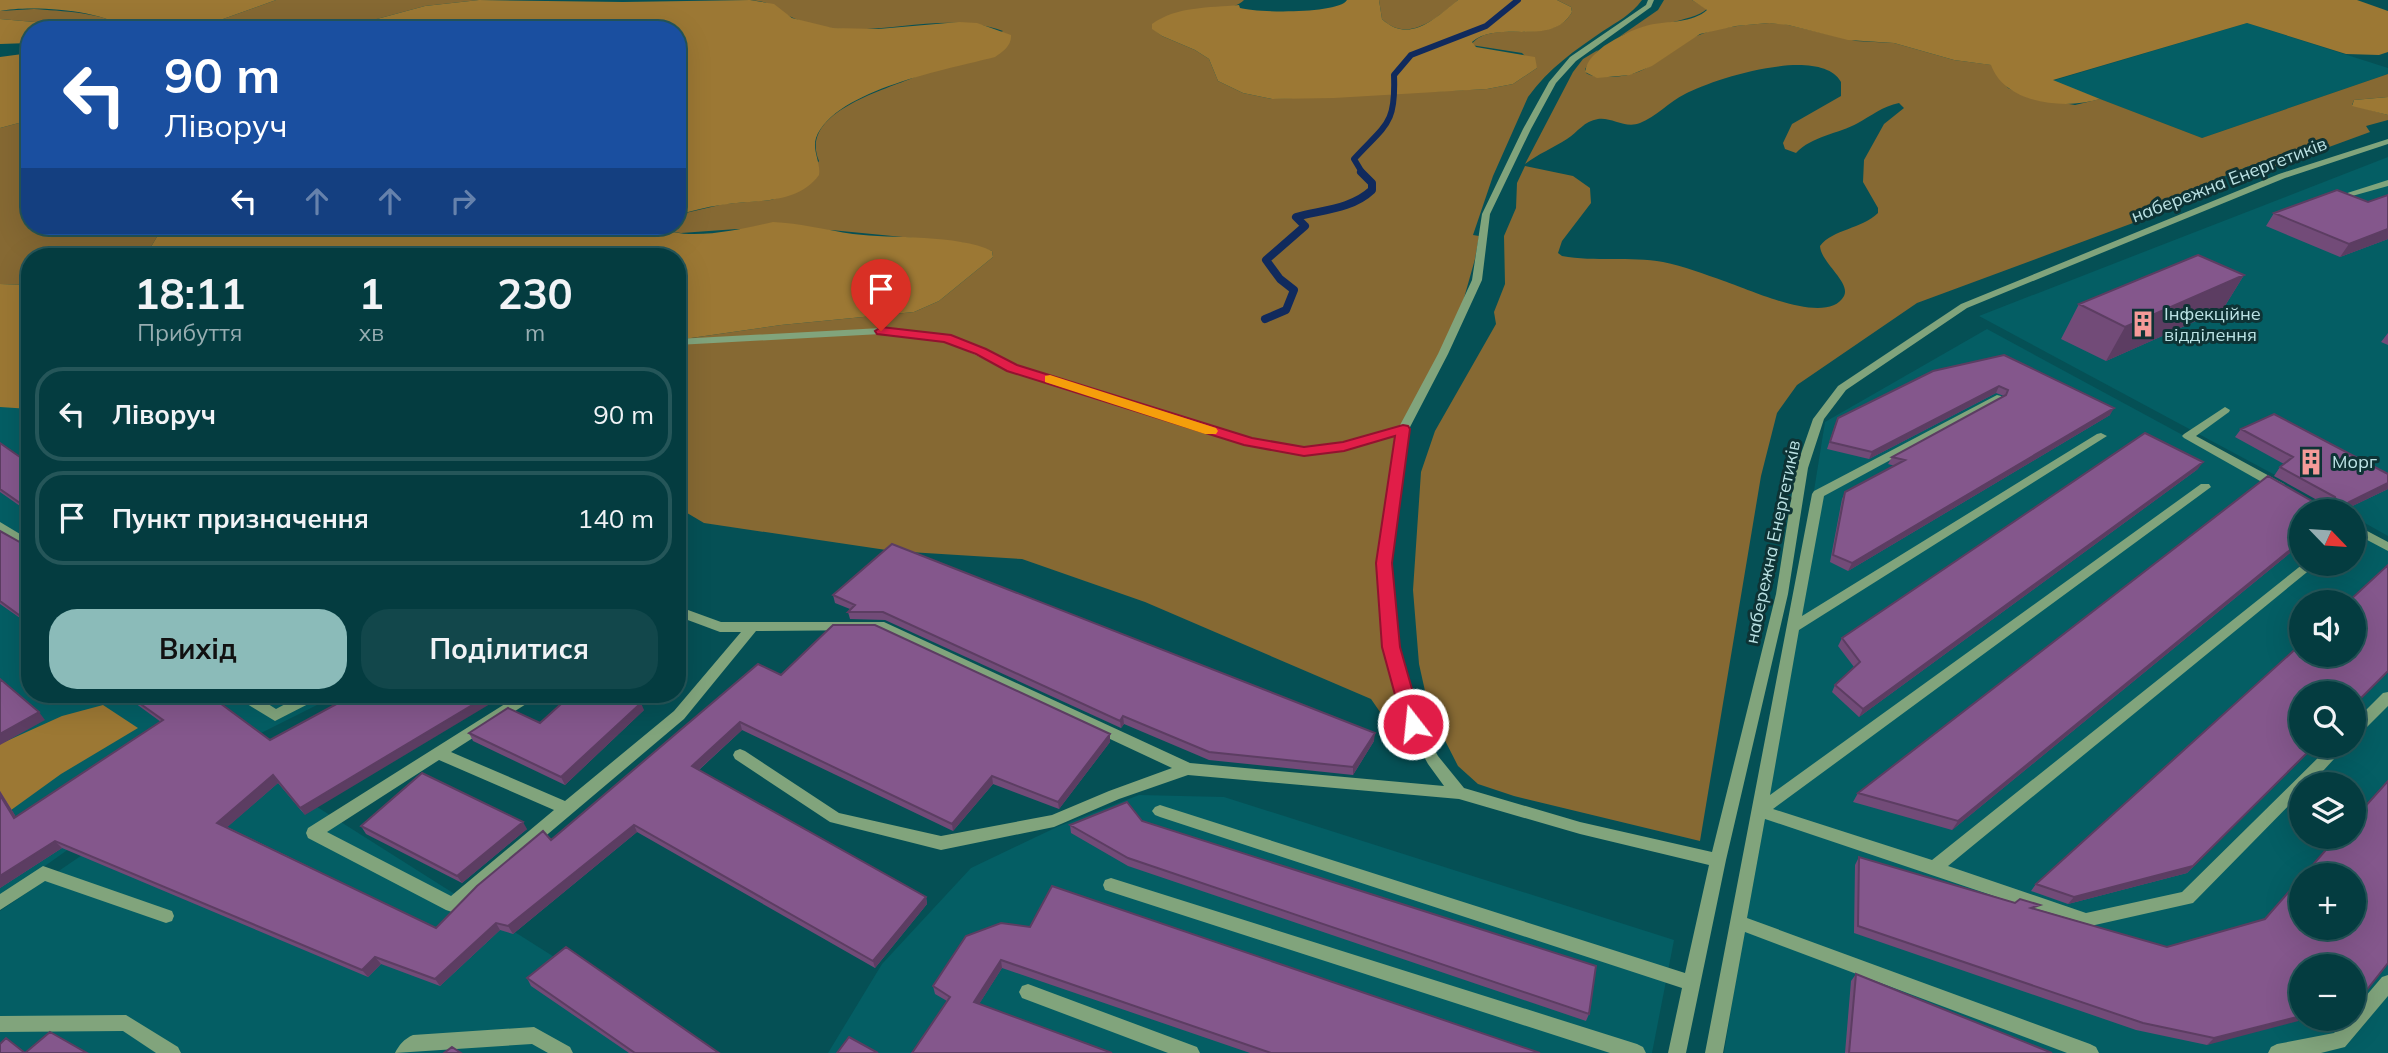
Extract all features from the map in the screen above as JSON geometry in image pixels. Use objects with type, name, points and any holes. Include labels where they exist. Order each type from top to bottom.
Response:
[{"type":"street","points":[[1459,793],[1433,760],[1413,724],[1391,647],[1384,563],[1403,429],[1443,354],[1477,280],[1486,214],[1553,82],[1573,59],[1649,6],[1651,0]]},
{"type":"street","name":"набережна Енергетиків","points":[[1677,1053],[1718,860],[1782,594],[1802,468],[1818,419],[1842,388],[1964,306],[2282,176],[2388,141]]},
{"type":"street","points":[[2345,195],[2388,183]]},
{"type":"street","points":[[686,342],[881,331],[947,338],[1012,368],[1250,442],[1304,451],[1344,447],[1403,429]]},
{"type":"street","points":[[1714,1053],[1818,494],[1997,398]]},
{"type":"street","points":[[2225,410],[2188,436],[2289,492]]},
{"type":"street","points":[[1794,627],[2101,436]]},
{"type":"street","points":[[1759,811],[2205,487]]},
{"type":"street","points":[[0,526],[21,540]]},
{"type":"street","points":[[2366,535],[2388,548]]},
{"type":"street","points":[[1759,811],[1934,868],[2296,576]]},
{"type":"street","points":[[686,614],[720,626],[879,625],[1188,769],[1459,793],[1580,828],[1718,860]]},
{"type":"street","points":[[516,703],[314,833],[452,905],[679,715],[753,626]]},
{"type":"street","points":[[2366,719],[2388,697]]},
{"type":"street","points":[[256,703],[275,716],[299,703]]},
{"type":"street","points":[[438,753],[567,809]]},
{"type":"street","points":[[740,755],[835,818],[941,843],[1054,821],[1114,795],[1188,769]]},
{"type":"street","points":[[1160,811],[1690,983]]},
{"type":"street","points":[[0,903],[43,873],[166,916]]},
{"type":"street","points":[[1111,885],[1637,1053]]},
{"type":"street","points":[[2277,1053],[2339,1041],[2388,983]]},
{"type":"street","points":[[1028,992],[1191,1053]]},
{"type":"street","points":[[0,1024],[125,1023],[172,1053]]},
{"type":"street","points":[[404,1053],[413,1044],[534,1035],[564,1053]]},
{"type":"lane","points":[[1934,868],[2086,920],[2187,898],[2327,758]]},
{"type":"lane","points":[[1739,922],[2090,1053]]},
{"type":"shaded area","points":[[0,0],[276,0],[223,21],[111,21],[66,10],[29,8],[0,11]]},
{"type":"shaded area","points":[[276,0],[479,0],[425,6],[369,21],[223,19]]},
{"type":"shaded area","points":[[479,0],[750,0],[774,4],[792,18],[833,28],[878,29],[977,23],[1011,35],[1011,39],[1006,48],[995,57],[896,84],[846,106],[827,121],[816,138],[819,175],[799,192],[787,197],[734,203],[686,213],[686,21],[369,21],[425,6]]},
{"type":"shaded area","points":[[750,0],[1244,0],[1235,6],[1175,14],[1152,28],[1162,36],[1209,59],[1218,81],[1243,93],[1272,99],[1487,89],[1513,84],[1537,68],[1522,53],[1471,45],[1480,37],[1492,33],[1536,31],[1563,23],[1572,12],[1571,7],[1557,0],[1642,0],[1624,17],[1562,61],[1528,97],[1493,176],[1473,235],[1479,236],[1475,259],[1450,348],[1398,443],[1385,580],[1390,637],[1424,749],[1419,754],[1396,735],[1371,699],[1145,602],[1022,559],[893,551],[704,523],[686,512],[686,339],[781,325],[914,312],[939,301],[993,257],[992,251],[964,243],[831,230],[737,229],[686,233],[686,213],[724,204],[771,200],[796,192],[819,161],[816,144],[821,129],[833,116],[848,105],[939,66],[1003,31],[960,23],[874,29],[831,28],[799,20]]},
{"type":"shaded area","points":[[1347,0],[1379,0],[1382,19],[1403,29],[1422,26],[1458,0],[1557,0],[1571,7],[1572,12],[1563,23],[1552,29],[1496,33],[1472,42],[1476,47],[1535,57],[1537,68],[1513,84],[1487,89],[1334,98],[1272,99],[1243,93],[1218,81],[1209,59],[1152,29],[1152,24],[1162,18],[1194,9],[1239,5],[1240,8],[1249,10],[1314,10],[1341,5]]},
{"type":"shaded area","points":[[1379,0],[1458,0],[1432,21],[1412,29],[1402,29],[1382,19]]},
{"type":"shaded area","points":[[1664,0],[1692,0],[1707,9],[1691,17],[1619,37],[1658,10]]},
{"type":"shaded area","points":[[1692,0],[2357,0],[2388,11],[2388,52],[2379,55],[2346,54],[2247,23],[2053,80],[2100,99],[2070,104],[2038,101],[2022,96],[1998,78],[1991,65],[1954,60],[1894,43],[1848,40],[1769,23],[1736,26],[1700,34],[1652,66],[1630,75],[1597,78],[1585,72],[1595,54],[1620,36],[1649,25],[1695,17],[1707,10]]},
{"type":"shaded area","points":[[34,9],[69,12],[112,21],[0,19],[0,11]]},
{"type":"shaded area","points":[[0,19],[23,21],[21,43],[0,44]]},
{"type":"shaded area","points":[[1769,23],[1856,41],[1894,43],[1954,60],[1992,65],[2008,88],[2027,97],[2075,105],[2100,99],[2202,138],[2388,74],[2388,97],[2354,100],[2352,105],[2388,115],[2388,120],[2366,126],[2370,132],[2274,167],[2249,166],[2156,204],[2160,213],[1917,303],[1797,385],[1777,413],[1761,476],[1700,841],[1514,796],[1478,784],[1458,766],[1429,709],[1419,664],[1413,590],[1421,472],[1435,431],[1496,324],[1494,312],[1505,284],[1504,236],[1516,208],[1517,183],[1525,166],[1573,176],[1590,188],[1591,203],[1562,241],[1558,253],[1562,256],[1663,262],[1805,307],[1822,308],[1835,305],[1844,296],[1843,285],[1825,259],[1820,246],[1832,236],[1864,223],[1878,213],[1878,208],[1863,182],[1864,160],[1884,124],[1904,108],[1899,103],[1888,106],[1850,127],[1802,147],[1796,153],[1785,149],[1783,143],[1792,124],[1841,96],[1841,82],[1829,71],[1812,66],[1790,65],[1719,80],[1685,94],[1640,123],[1629,125],[1603,119],[1589,122],[1567,139],[1525,164],[1573,72],[1583,59],[1598,50],[1585,69],[1586,73],[1602,77],[1627,75],[1650,66],[1687,40],[1707,32]]},
{"type":"shaded area","points":[[2247,23],[2388,68],[2388,74],[2202,138],[2052,81]]},
{"type":"shaded area","points":[[21,54],[21,122],[0,128],[0,57]]},
{"type":"shaded area","points":[[2388,97],[2388,115],[2352,106],[2354,100]]},
{"type":"shaded area","points":[[21,122],[21,235],[158,235],[150,248],[21,248],[21,285],[0,284],[0,128]]},
{"type":"shaded area","points":[[2388,157],[2388,536],[2366,524],[2366,499],[2320,499],[1979,316]]},
{"type":"shaded area","points":[[773,222],[853,234],[961,242],[992,251],[993,257],[939,301],[914,312],[781,325],[686,339],[686,248],[150,248],[158,235],[686,235],[730,231]]},
{"type":"shaded area","points":[[0,284],[21,285],[21,408],[0,407]]},
{"type":"shaded area","points":[[1987,329],[2301,499],[2289,499],[2289,576],[2366,576],[2366,534],[2388,546],[2388,1053],[1724,1053],[1825,422]]},
{"type":"shaded area","points":[[0,378],[21,379],[21,602],[0,587]]},
{"type":"shaded area","points":[[0,594],[21,609],[21,703],[151,703],[212,747],[0,898]]},
{"type":"shaded area","points":[[154,703],[321,703],[227,750],[706,1053],[0,1053],[0,911],[195,778]]},
{"type":"shaded area","points":[[103,705],[138,728],[61,774],[0,818],[0,744],[62,716]]},
{"type":"shaded area","points":[[1139,795],[1224,797],[1674,940],[1652,1053],[828,1053],[882,964],[971,868],[1057,827]]},
{"type":"building","points":[[2337,190],[2368,202],[2388,195],[2388,229],[2349,244],[2274,213]]},
{"type":"building","points":[[2198,255],[2244,275],[2125,327],[2079,304]]},
{"type":"building","points":[[2004,355],[2114,408],[1852,563],[1833,555],[1845,492],[1905,460],[1892,457],[2006,395],[2008,390],[1999,386],[1872,452],[1830,442],[1838,418],[1933,371]]},
{"type":"building","points":[[2274,414],[2388,474],[2388,483],[2355,499],[2336,499],[2280,467],[2293,457],[2241,429]]},
{"type":"building","points":[[2145,433],[2203,462],[1863,709],[1835,685],[1860,662],[1842,638]]},
{"type":"building","points":[[0,443],[21,458],[21,504],[0,489]]},
{"type":"building","points":[[2268,476],[2308,499],[2289,499],[2289,551],[1958,821],[1858,793]]},
{"type":"building","points":[[0,531],[21,543],[21,616],[0,601]]},
{"type":"building","points":[[892,544],[1375,733],[1353,767],[1209,752],[1123,716],[1120,721],[883,612],[848,612],[855,605],[833,595]]},
{"type":"building","points":[[2388,565],[2388,671],[2366,693],[2366,681],[2289,681],[2289,758],[2302,758],[2193,866],[2074,897],[2036,884],[2289,655],[2289,667],[2366,667],[2366,590],[2361,590]]},
{"type":"building","points":[[833,625],[875,625],[1110,734],[1058,802],[992,776],[952,824],[740,722],[692,766],[926,897],[873,961],[634,825],[508,926],[496,923],[435,979],[375,957],[362,970],[55,841],[0,876],[0,795],[14,818],[163,720],[139,703],[220,703],[270,740],[338,703],[476,703],[300,808],[273,775],[217,823],[436,928],[477,886],[543,831],[551,840],[758,664],[781,675]]},
{"type":"building","points":[[0,679],[21,697],[21,703],[28,703],[39,712],[0,734]]},
{"type":"building","points":[[562,703],[641,703],[561,777],[469,733],[508,708],[540,723]]},
{"type":"building","points":[[422,773],[523,822],[457,876],[361,826]]},
{"type":"building","points":[[2388,781],[2388,963],[2366,991],[2366,954],[2289,954],[2289,1019],[2214,1038],[2143,1023],[1858,926],[1859,857],[2015,903],[2020,899],[2040,905],[2031,908],[2167,947],[2265,919],[2289,892],[2289,940],[2366,940],[2366,863],[2314,863],[2327,849],[2366,849],[2366,806]]},
{"type":"building","points":[[1127,802],[1142,821],[1596,966],[1589,1014],[1128,858],[1070,825]]},
{"type":"building","points":[[1052,886],[1540,1053],[1271,1053],[1001,960],[974,1002],[1112,1053],[912,1053],[950,997],[933,986],[966,936],[1001,923],[1030,927]]},
{"type":"building","points":[[566,947],[719,1053],[635,1053],[527,978]]},
{"type":"building","points":[[1856,974],[2052,1053],[1849,1053]]},
{"type":"building","points":[[50,1032],[87,1053],[25,1053]]},
{"type":"building","points":[[849,1037],[878,1053],[837,1053]]},
{"type":"building","points":[[6,1038],[25,1053],[0,1053],[0,1044]]},
{"type":"building","points":[[452,1047],[461,1053],[444,1053]]},
{"type":"waterway","points":[[1363,174],[1354,159],[1387,123],[1393,104],[1394,75],[1411,55],[1486,26],[1518,0]]},
{"type":"waterway","points":[[1265,319],[1286,310],[1294,290],[1280,279],[1266,260],[1305,226],[1296,217],[1346,205],[1372,190],[1372,183],[1363,174]]},
{"type":"slow traffic","points":[[1050,379],[1211,431]]},
{"type":"place","name":"Інфекційне відділення","points":[[2143,324]]},
{"type":"place","name":"Морг","points":[[2311,462]]},
{"type":"route","points":[[881,331],[947,338],[1012,368],[1250,442],[1304,451],[1344,447],[1403,429],[1384,563],[1391,647],[1413,724]]}]
